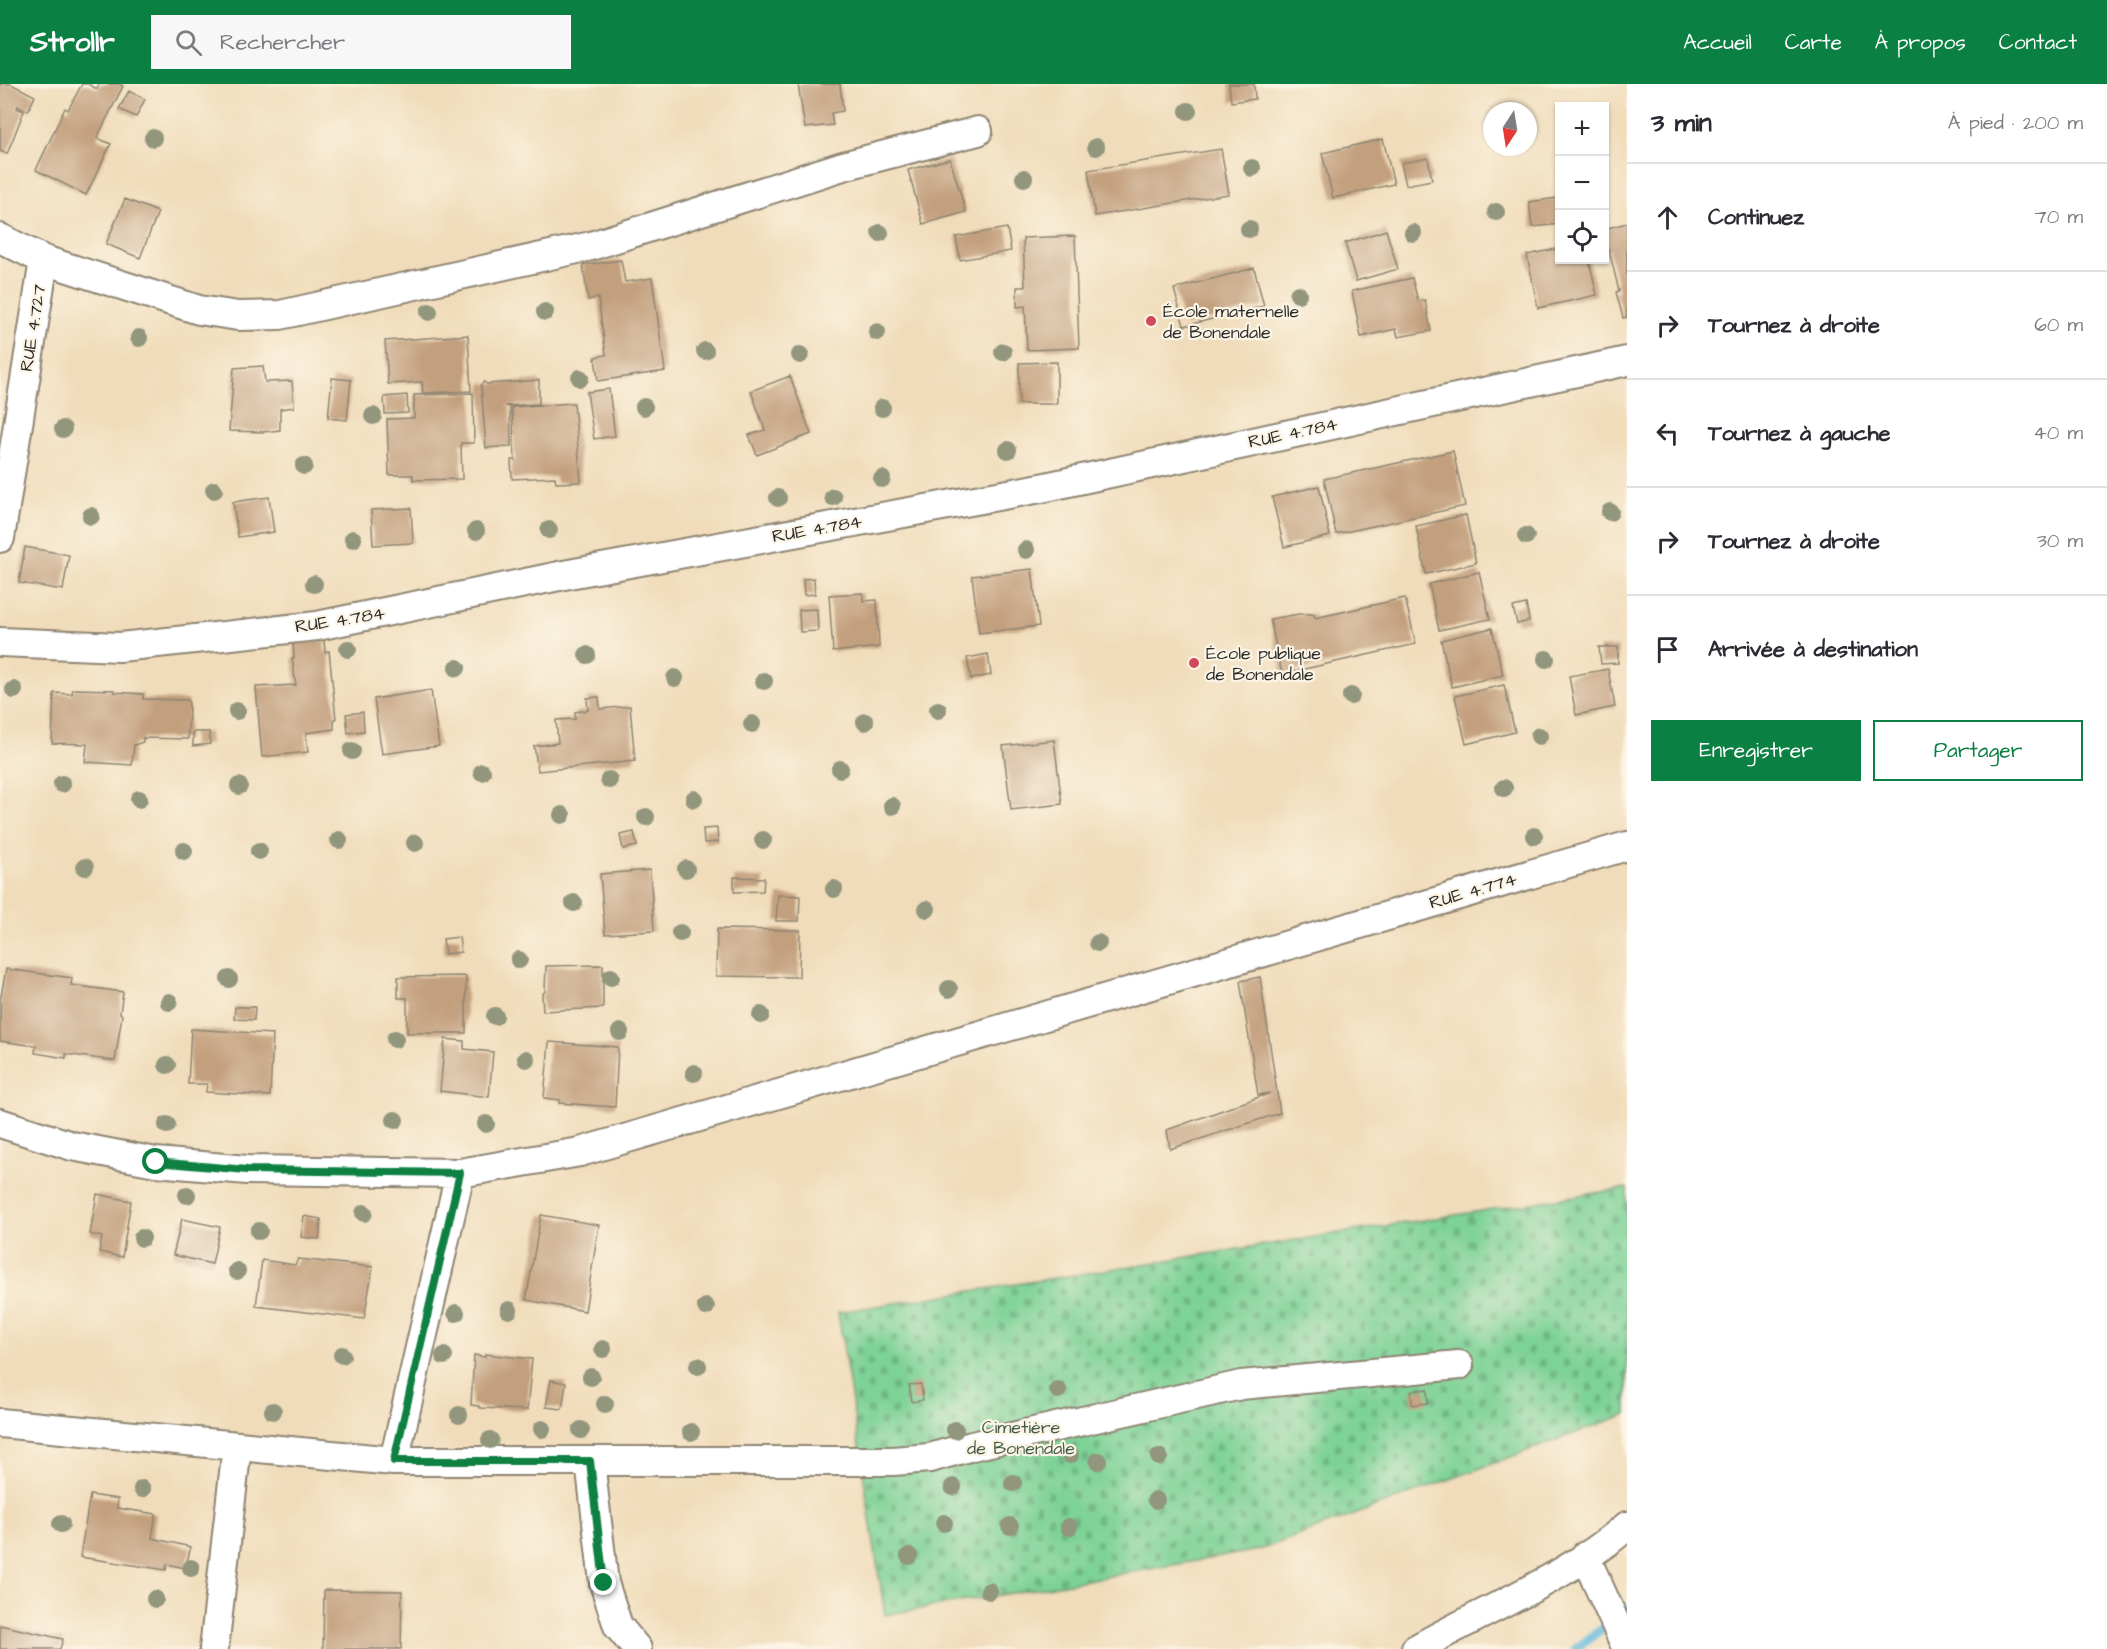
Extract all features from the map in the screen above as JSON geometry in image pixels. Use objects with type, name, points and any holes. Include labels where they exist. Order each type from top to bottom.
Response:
[{"type":"street","points":[[0,238],[44,260],[199,310],[238,316],[280,315],[591,246],[843,166],[978,131]]},
{"type":"street","name":"RUE 4.727","points":[[0,538],[44,260]]},
{"type":"street","name":"RUE 4.784","points":[[0,642],[120,647],[328,624],[569,574],[1041,488],[1627,361]]},
{"type":"street","name":"RUE 4.774","points":[[0,1123],[72,1146],[156,1162],[247,1170],[460,1173],[580,1152],[1627,846]]},
{"type":"street","points":[[394,1461],[460,1173]]},
{"type":"street","points":[[0,1423],[394,1461],[893,1461],[930,1458],[972,1446],[1241,1385],[1459,1365]]},
{"type":"street","points":[[214,1649],[237,1446]]},
{"type":"street","points":[[590,1461],[604,1583],[618,1626],[637,1649]]},
{"type":"street","points":[[1416,1649],[1547,1580],[1613,1539],[1627,1526]]},
{"type":"street","points":[[1585,1556],[1627,1649]]},
{"type":"green space","name":"Cimetière de Bonendale","points":[[1627,1188],[1627,1414],[1259,1550],[885,1615],[838,1312]]},
{"type":"building","points":[[0,84],[11,84],[35,96],[28,111],[18,106],[17,108],[24,111],[7,154],[0,151]]},
{"type":"building","points":[[82,84],[88,84],[97,89],[99,84],[123,86],[97,138],[111,144],[86,195],[36,170],[65,108],[68,110]]},
{"type":"building","points":[[798,84],[840,84],[843,111],[831,113],[833,125],[805,128]]},
{"type":"building","points":[[1229,84],[1254,84],[1255,99],[1231,102]]},
{"type":"building","points":[[129,91],[145,99],[136,117],[119,109]]},
{"type":"building","points":[[1383,139],[1394,184],[1333,198],[1322,153]]},
{"type":"building","points":[[1221,149],[1229,194],[1095,216],[1088,170]]},
{"type":"building","points":[[1428,158],[1432,180],[1406,185],[1401,163]]},
{"type":"building","points":[[950,159],[966,212],[923,224],[908,170]]},
{"type":"building","points":[[1555,198],[1555,225],[1532,227],[1529,202]]},
{"type":"building","points":[[125,199],[158,212],[140,258],[106,244]]},
{"type":"building","points":[[1627,223],[1627,317],[1623,318],[1609,250],[1609,228]]},
{"type":"building","points":[[1007,228],[1011,251],[960,260],[956,237]]},
{"type":"building","points":[[1386,230],[1398,269],[1356,281],[1345,243]]},
{"type":"building","points":[[1075,236],[1079,348],[1027,350],[1025,306],[1017,307],[1017,287],[1025,287],[1023,238]]},
{"type":"building","points":[[1555,249],[1555,264],[1590,264],[1597,295],[1538,308],[1527,255]]},
{"type":"building","points":[[621,260],[625,282],[652,278],[665,371],[598,381],[595,357],[606,355],[598,298],[588,300],[583,265]]},
{"type":"building","points":[[1254,268],[1264,306],[1184,326],[1174,289]]},
{"type":"building","points":[[1412,278],[1418,301],[1425,300],[1431,331],[1398,337],[1396,329],[1361,337],[1352,291]]},
{"type":"building","points":[[468,335],[471,391],[423,393],[422,382],[388,384],[385,341]]},
{"type":"building","points":[[1057,362],[1057,404],[1019,404],[1019,363]]},
{"type":"building","points":[[263,366],[265,382],[292,381],[294,407],[280,409],[280,430],[229,431],[234,368]]},
{"type":"building","points":[[790,376],[811,434],[757,455],[749,435],[765,430],[751,391]]},
{"type":"building","points":[[332,378],[351,380],[347,420],[328,418]]},
{"type":"building","points":[[539,380],[539,404],[505,406],[510,407],[511,446],[486,448],[481,385],[484,382],[487,384]]},
{"type":"building","points":[[609,389],[615,436],[594,439],[587,392]]},
{"type":"building","points":[[473,393],[474,443],[461,443],[462,479],[413,480],[413,475],[389,475],[387,419],[414,418],[414,395]]},
{"type":"building","points":[[407,395],[408,413],[385,414],[384,397]]},
{"type":"building","points":[[574,403],[581,482],[556,483],[555,477],[512,479],[511,460],[515,460],[512,407]]},
{"type":"building","points":[[1453,451],[1465,506],[1336,534],[1324,479]]},
{"type":"building","points":[[1319,486],[1330,536],[1284,547],[1272,497]]},
{"type":"building","points":[[269,497],[274,532],[238,537],[233,502]]},
{"type":"building","points":[[411,508],[413,543],[373,545],[371,510]]},
{"type":"building","points":[[1466,515],[1476,563],[1426,574],[1416,526]]},
{"type":"building","points":[[25,547],[69,555],[63,590],[19,583]]},
{"type":"building","points":[[1032,569],[1039,626],[979,633],[972,576]]},
{"type":"building","points":[[1479,572],[1490,619],[1439,630],[1429,584]]},
{"type":"building","points":[[814,578],[815,594],[804,595],[803,579]]},
{"type":"building","points":[[863,593],[863,601],[877,600],[879,647],[833,652],[829,595]]},
{"type":"building","points":[[1405,598],[1416,644],[1282,674],[1270,619],[1299,614],[1314,614],[1315,618]]},
{"type":"building","points":[[1526,604],[1529,621],[1517,624],[1513,607]]},
{"type":"building","points":[[817,609],[818,631],[800,632],[799,610]]},
{"type":"building","points":[[1492,628],[1503,675],[1452,687],[1441,640]]},
{"type":"building","points":[[324,640],[325,652],[329,651],[336,719],[334,719],[334,729],[306,733],[308,752],[262,757],[256,687],[296,685],[292,658],[294,658],[293,642]]},
{"type":"building","points":[[1599,647],[1618,647],[1618,663],[1601,664]]},
{"type":"building","points":[[988,654],[991,675],[971,679],[967,658]]},
{"type":"building","points":[[1608,669],[1615,707],[1576,715],[1569,676]]},
{"type":"building","points":[[1504,685],[1515,732],[1466,744],[1455,696]]},
{"type":"building","points":[[73,689],[114,690],[114,692],[143,694],[143,699],[188,700],[188,739],[143,738],[143,742],[134,745],[132,765],[85,762],[87,744],[52,743],[54,693],[72,694]]},
{"type":"building","points":[[431,690],[439,746],[382,754],[374,699]]},
{"type":"building","points":[[599,697],[600,709],[630,706],[635,761],[538,771],[534,746],[558,743],[556,720],[575,719],[575,712],[588,710],[587,698]]},
{"type":"building","points":[[363,712],[364,731],[348,733],[346,714]]},
{"type":"building","points":[[193,732],[209,732],[210,744],[193,746]]},
{"type":"building","points":[[1054,740],[1062,804],[1011,810],[1003,746]]},
{"type":"building","points":[[717,828],[718,842],[704,843],[703,829]]},
{"type":"building","points":[[634,832],[637,846],[623,849],[620,835]]},
{"type":"building","points":[[650,870],[654,931],[605,934],[600,874]]},
{"type":"building","points":[[734,877],[764,878],[763,891],[734,892]]},
{"type":"building","points":[[778,895],[800,896],[799,921],[776,921]]},
{"type":"building","points":[[717,929],[800,930],[799,977],[716,976]]},
{"type":"building","points":[[459,937],[461,952],[445,954],[443,939]]},
{"type":"building","points":[[603,965],[603,1008],[543,1011],[542,995],[545,991],[546,966]]},
{"type":"building","points":[[6,969],[72,978],[71,985],[123,992],[115,1061],[66,1054],[66,1058],[35,1053],[36,1046],[0,1041],[0,1001]]},
{"type":"building","points":[[466,976],[466,1033],[407,1033],[407,998],[398,998],[398,977]]},
{"type":"building","points":[[1260,977],[1280,1113],[1170,1149],[1167,1130],[1270,1093],[1258,1095],[1240,981]]},
{"type":"building","points":[[235,1007],[255,1007],[254,1020],[234,1019]]},
{"type":"building","points":[[191,1029],[273,1034],[270,1096],[206,1092],[207,1084],[188,1084]]},
{"type":"building","points":[[445,1039],[464,1041],[464,1049],[493,1052],[489,1097],[440,1091]]},
{"type":"building","points":[[549,1042],[618,1047],[615,1107],[559,1103],[560,1100],[544,1098]]},
{"type":"building","points":[[97,1194],[131,1201],[122,1257],[99,1252],[102,1237],[90,1234]]},
{"type":"building","points":[[541,1215],[599,1225],[585,1311],[526,1300]]},
{"type":"building","points":[[304,1216],[321,1219],[319,1239],[301,1237]]},
{"type":"building","points":[[182,1219],[220,1227],[212,1264],[173,1255]]},
{"type":"building","points":[[298,1259],[373,1267],[364,1319],[256,1306],[262,1260],[295,1265]]},
{"type":"building","points":[[485,1354],[532,1359],[527,1410],[480,1408],[471,1405],[474,1355],[485,1357]]},
{"type":"building","points":[[551,1380],[566,1383],[562,1409],[546,1407]]},
{"type":"building","points":[[921,1384],[923,1400],[912,1402],[909,1385]]},
{"type":"building","points":[[1427,1389],[1428,1403],[1412,1405],[1411,1391]]},
{"type":"building","points":[[90,1495],[118,1499],[117,1508],[156,1514],[152,1538],[191,1547],[185,1568],[167,1564],[166,1570],[80,1557]]},
{"type":"building","points":[[324,1590],[402,1591],[401,1649],[323,1649]]},
{"type":"building","points":[[0,1625],[63,1639],[60,1649],[0,1649]]},
{"type":"waterway","points":[[1575,1649],[1627,1610]]},
{"type":"place","name":"École maternelle de Bonendale","points":[[1151,321]]},
{"type":"place","name":"École publique de Bonendale","points":[[1194,663]]},
{"type":"route","points":[[156,1162],[247,1170],[460,1173],[394,1461],[590,1461],[604,1583]]}]
